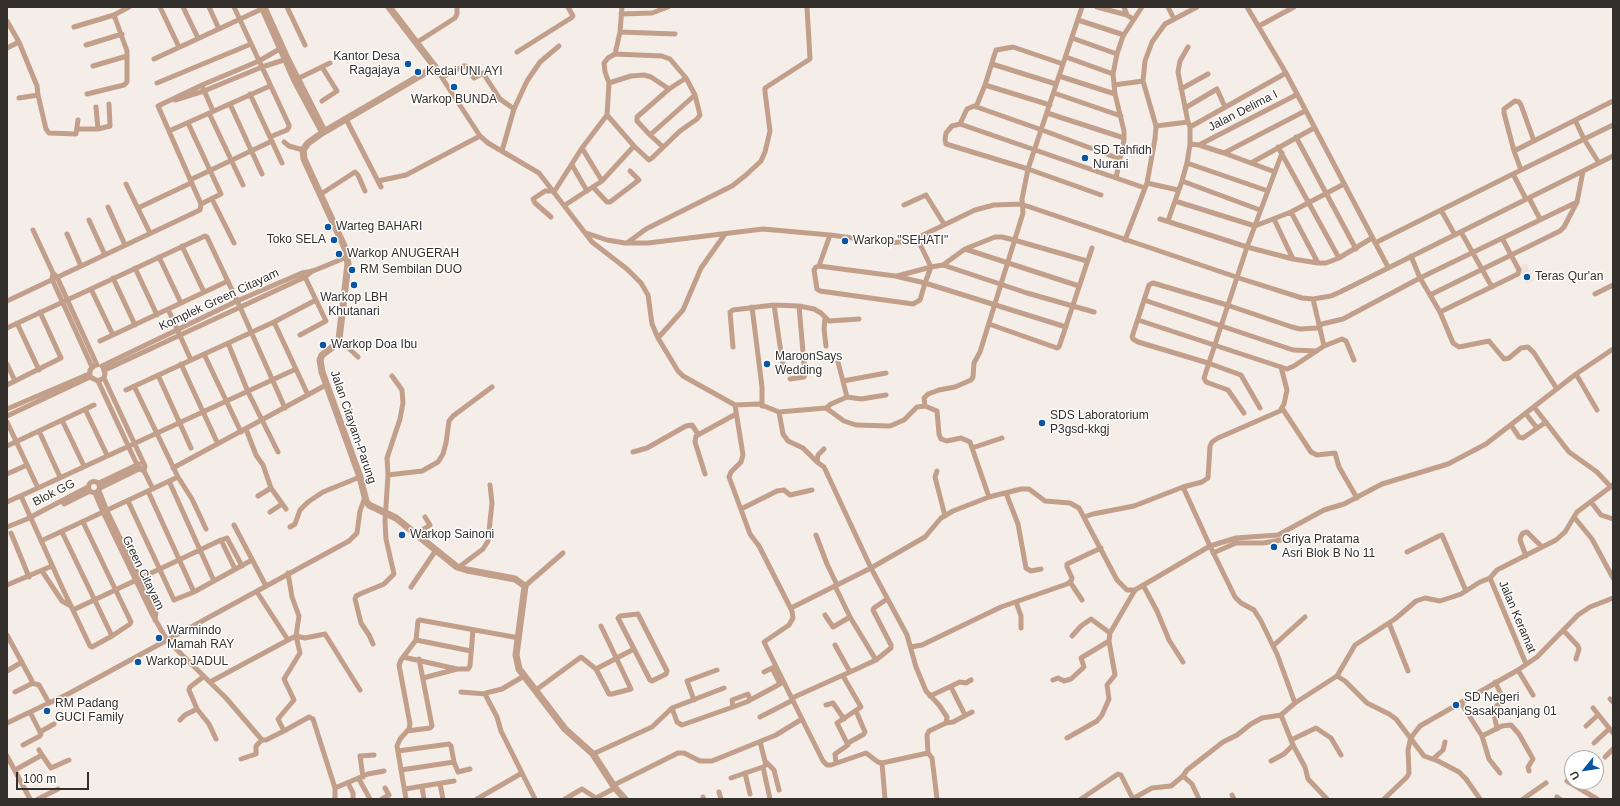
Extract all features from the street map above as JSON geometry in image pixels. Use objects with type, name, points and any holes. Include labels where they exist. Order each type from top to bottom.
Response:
[{"type":"street","points":[[74,28],[114,15],[129,7]]},
{"type":"street","points":[[183,7],[198,38]]},
{"type":"street","points":[[209,7],[219,29]]},
{"type":"street","points":[[138,208],[210,170],[252,151],[289,128],[234,7]]},
{"type":"street","points":[[288,7],[305,45]]},
{"type":"street","points":[[389,7],[435,67],[480,136],[488,144],[539,173],[592,242],[627,269],[641,283],[648,295],[652,324],[658,338],[678,371],[683,376],[735,405],[754,404],[779,412],[826,408],[831,404],[847,397],[861,399],[886,395]]},
{"type":"street","points":[[416,43],[455,18],[458,7]]},
{"type":"street","points":[[517,52],[572,18],[573,16],[568,7]]},
{"type":"street","points":[[614,54],[620,32],[622,7]]},
{"type":"street","points":[[621,14],[652,13],[668,7]]},
{"type":"street","points":[[628,244],[646,229],[732,186],[761,161],[766,152],[770,131],[765,92],[766,88],[810,59],[807,7]]},
{"type":"street","points":[[925,406],[924,398],[928,394],[955,387],[971,380],[973,377],[974,363],[980,352],[997,305],[1001,284],[1023,213],[1021,204],[1028,169],[1082,7]]},
{"type":"street","points":[[1097,7],[1127,15],[1133,19]]},
{"type":"street","points":[[1124,7],[1127,15]]},
{"type":"street","points":[[1116,178],[1124,131],[1115,94],[1113,74],[1117,54],[1124,35],[1142,7]]},
{"type":"street","points":[[1168,7],[1174,19]]},
{"type":"street","points":[[1247,7],[1286,73],[1296,95],[1388,267]]},
{"type":"street","points":[[1259,26],[1294,7]]},
{"type":"street","points":[[160,8],[179,48]]},
{"type":"street","points":[[154,59],[264,8],[286,59],[323,132]]},
{"type":"street","points":[[1125,240],[1146,186],[1155,139],[1156,126],[1143,81],[1145,61],[1152,42],[1165,24],[1193,8]]},
{"type":"street","points":[[87,94],[124,85],[127,82],[127,50],[114,15]]},
{"type":"street","points":[[1078,20],[1124,35]]},
{"type":"street","points":[[7,21],[19,42],[35,78],[47,132],[52,134],[76,134],[78,120]]},
{"type":"street","points":[[620,32],[675,34]]},
{"type":"street","points":[[86,45],[122,34]]},
{"type":"street","points":[[1072,38],[1117,54]]},
{"type":"street","points":[[7,48],[19,42]]},
{"type":"street","points":[[157,83],[251,44]]},
{"type":"street","points":[[502,152],[514,109],[522,90],[537,65],[559,46]]},
{"type":"street","points":[[976,107],[985,85],[996,50],[1013,47],[1063,64]]},
{"type":"street","points":[[1168,221],[1182,181],[1190,144],[1189,125],[1178,68],[1180,61],[1188,47]]},
{"type":"street","points":[[7,300],[54,276],[81,266],[198,211],[201,208],[201,204],[158,106],[181,94],[259,61],[281,48]]},
{"type":"street","points":[[551,217],[532,199],[541,193],[552,191],[572,166],[582,148],[607,115],[609,83],[605,72],[604,63],[608,58],[614,54],[667,57],[673,61],[686,78],[700,110],[699,117],[683,128],[649,160],[634,146],[607,115]]},
{"type":"street","points":[[93,66],[127,56]]},
{"type":"street","points":[[1066,57],[1113,74]]},
{"type":"street","points":[[172,100],[184,98],[204,91],[262,67],[286,59]]},
{"type":"street","points":[[296,80],[330,63]]},
{"type":"street","points":[[992,64],[1056,84]]},
{"type":"street","points":[[442,77],[464,66],[466,66],[474,78],[484,73],[500,99],[514,109]]},
{"type":"street","points":[[322,67],[336,91],[322,101]]},
{"type":"street","points":[[358,357],[339,339],[348,264],[345,248],[304,159],[303,150],[308,143],[323,132],[435,67]]},
{"type":"street","points":[[1156,126],[1189,125],[1226,107],[1286,73]]},
{"type":"street","points":[[1181,89],[1208,74]]},
{"type":"street","points":[[609,83],[636,75],[644,75],[651,77],[669,89]]},
{"type":"street","points":[[1059,76],[1115,94]]},
{"type":"street","points":[[663,147],[637,121],[637,117],[669,89],[686,78]]},
{"type":"street","points":[[1114,85],[1143,81]]},
{"type":"street","points":[[202,85],[211,112],[243,185]]},
{"type":"street","points":[[985,85],[1050,105]]},
{"type":"street","points":[[169,131],[270,86]]},
{"type":"street","points":[[1185,108],[1217,89],[1226,107]]},
{"type":"street","points":[[1054,93],[1121,116]]},
{"type":"street","points":[[250,94],[282,163]]},
{"type":"street","points":[[19,98],[38,95]]},
{"type":"street","name":"Jalan Delima I","points":[[1199,145],[1296,95]]},
{"type":"street","points":[[650,135],[694,96]]},
{"type":"street","points":[[1521,170],[1514,151],[1504,113],[1504,109],[1515,100],[1521,105],[1534,141]]},
{"type":"street","points":[[1514,151],[1613,101]]},
{"type":"street","points":[[77,129],[98,129],[110,126],[109,104]]},
{"type":"street","points":[[230,104],[262,174]]},
{"type":"street","points":[[960,124],[967,109],[971,106],[976,107],[1120,159]]},
{"type":"street","points":[[96,107],[98,129]]},
{"type":"street","points":[[1224,154],[1305,111]]},
{"type":"street","points":[[1047,112],[1124,138]]},
{"type":"street","points":[[346,119],[380,187]]},
{"type":"street","points":[[1575,120],[1584,139],[1599,163]]},
{"type":"street","points":[[188,123],[222,194],[201,204]]},
{"type":"street","points":[[1101,196],[1028,169],[946,144],[946,133],[952,126],[960,124],[1116,178],[1146,186],[1178,190]]},
{"type":"street","points":[[1375,243],[1613,125]]},
{"type":"street","points":[[1251,162],[1314,128]]},
{"type":"street","points":[[378,182],[406,175],[480,136]]},
{"type":"street","points":[[1296,137],[1356,249]]},
{"type":"street","points":[[284,142],[290,146],[303,150]]},
{"type":"street","points":[[1190,144],[1199,145],[1251,162],[1275,172]]},
{"type":"street","points":[[565,205],[602,181],[634,146]]},
{"type":"street","points":[[1278,147],[1339,258]]},
{"type":"street","points":[[582,148],[602,181]]},
{"type":"street","points":[[1244,413],[1228,390],[1204,380],[1214,343],[1246,246],[1282,153]]},
{"type":"street","points":[[586,233],[607,240],[628,244],[648,244],[763,229],[823,234],[883,243],[909,241],[984,207],[1021,204],[1236,277],[1302,298],[1313,299],[1331,296],[1612,157],[1613,163]]},
{"type":"street","points":[[1187,163],[1268,191]]},
{"type":"street","points":[[572,166],[587,191]]},
{"type":"street","points":[[593,187],[607,202],[610,202],[638,180],[630,171]]},
{"type":"street","points":[[1430,295],[1560,231],[1564,227],[1577,202],[1583,171]]},
{"type":"street","points":[[321,194],[355,172],[366,192]]},
{"type":"street","points":[[1513,174],[1540,219]]},
{"type":"street","points":[[1182,181],[1260,210]]},
{"type":"street","points":[[126,184],[150,233]]},
{"type":"street","points":[[1175,201],[1255,226],[1291,212],[1326,192],[1344,184]]},
{"type":"street","points":[[904,205],[926,195],[944,224]]},
{"type":"street","points":[[212,199],[234,243]]},
{"type":"street","points":[[1260,408],[1241,375],[1134,340],[1132,337],[1148,286],[1153,283],[1227,305],[1296,328],[1316,328],[1319,325],[1343,319],[1420,278],[1577,202]]},
{"type":"street","points":[[108,207],[125,245]]},
{"type":"street","points":[[1441,210],[1455,235]]},
{"type":"street","points":[[1291,212],[1318,263]]},
{"type":"street","points":[[1160,219],[1246,246],[1293,259],[1318,263],[1326,263],[1339,258],[1372,238]]},
{"type":"street","points":[[1274,219],[1293,259]]},
{"type":"street","points":[[89,220],[105,254]]},
{"type":"street","points":[[7,416],[90,375],[92,367],[65,301],[32,230]]},
{"type":"street","points":[[1461,232],[1492,287]]},
{"type":"street","points":[[67,234],[81,266]]},
{"type":"street","points":[[658,338],[683,310],[702,268],[725,234]]},
{"type":"street","points":[[830,235],[819,266],[814,270],[817,289],[820,291],[913,304],[920,300],[931,267],[917,238]]},
{"type":"street","points":[[7,328],[203,236],[207,237],[239,304],[285,408]]},
{"type":"street","points":[[895,276],[943,265],[965,249],[995,237],[1014,240],[1087,261]]},
{"type":"street","points":[[1440,312],[1518,274],[1519,270],[1502,238]]},
{"type":"street","points":[[182,246],[204,292]]},
{"type":"street","points":[[989,324],[1057,348],[1060,346],[1092,248]]},
{"type":"street","points":[[965,249],[1079,286]]},
{"type":"street","points":[[1411,256],[1420,278],[1440,312],[1453,343],[1456,346],[1489,341],[1504,359],[1509,358],[1521,348],[1531,348],[1557,389]]},
{"type":"street","points":[[159,257],[181,303]]},
{"type":"street","name":"Komplek Green Citayam","points":[[92,367],[101,367],[178,333],[302,272],[313,271],[347,257]]},
{"type":"street","points":[[943,265],[1094,312]]},
{"type":"street","points":[[819,266],[895,276],[925,283],[1066,327]]},
{"type":"street","points":[[135,268],[157,315]]},
{"type":"street","points":[[239,304],[305,277],[313,271]]},
{"type":"street","points":[[300,336],[326,322],[305,277]]},
{"type":"street","points":[[113,278],[135,325]]},
{"type":"street","points":[[100,341],[228,281]]},
{"type":"street","points":[[1595,294],[1613,285]]},
{"type":"street","points":[[91,289],[113,335]]},
{"type":"street","points":[[1313,299],[1324,346]]},
{"type":"street","points":[[126,390],[274,322],[316,300]]},
{"type":"street","points":[[1144,300],[1293,350],[1317,351]]},
{"type":"street","points":[[65,301],[101,367],[104,378],[135,443],[142,466],[153,489]]},
{"type":"street","points":[[774,305],[783,366]]},
{"type":"street","points":[[733,347],[730,312],[733,310],[774,305],[799,306],[814,309],[821,313],[829,321],[859,319]]},
{"type":"street","points":[[790,379],[804,377],[805,375],[799,306]]},
{"type":"street","points":[[752,307],[762,388],[762,406]]},
{"type":"street","points":[[168,309],[191,360]]},
{"type":"street","points":[[7,385],[61,358],[40,312]]},
{"type":"street","points":[[825,318],[824,329],[826,346]]},
{"type":"street","points":[[1138,320],[1214,343],[1280,367],[1291,368],[1324,346],[1344,339],[1354,360]]},
{"type":"street","points":[[274,322],[308,395]]},
{"type":"street","points":[[17,323],[39,370]]},
{"type":"street","name":"Jalan Citayam-Parung","points":[[339,339],[334,346],[322,355],[320,360],[322,372],[360,477],[367,503],[396,518],[453,564],[459,567],[514,579],[525,586]]},
{"type":"street","points":[[228,343],[248,392],[278,452]]},
{"type":"street","points":[[1067,738],[1097,721],[1102,715],[1108,702],[1109,695],[1107,685],[1114,675],[1109,641],[1110,633],[1135,590],[1210,546],[1236,538],[1278,535],[1324,510],[1344,504],[1388,481],[1448,464],[1477,450],[1526,414],[1576,374],[1613,349]]},
{"type":"street","points":[[204,354],[241,432]]},
{"type":"street","points":[[838,362],[847,397]]},
{"type":"street","points":[[7,364],[15,381]]},
{"type":"street","points":[[181,364],[216,440]]},
{"type":"street","points":[[1084,518],[1093,514],[1134,506],[1183,487],[1202,482],[1208,478],[1210,446],[1212,442],[1224,435],[1280,411],[1282,408],[1287,390],[1280,367]]},
{"type":"street","points":[[7,502],[296,369]]},
{"type":"street","points":[[843,381],[886,373]]},
{"type":"street","points":[[1576,374],[1597,410]]},
{"type":"street","points":[[90,375],[98,381],[128,446],[142,466]]},
{"type":"street","points":[[7,409],[90,375]]},
{"type":"street","points":[[158,375],[191,448]]},
{"type":"street","points":[[373,644],[370,635],[360,623],[355,599],[360,594],[384,584],[394,574],[377,509],[388,475],[388,458],[400,420],[403,403],[402,390],[392,376]]},
{"type":"street","points":[[98,381],[104,378]]},
{"type":"street","points":[[173,468],[326,385]]},
{"type":"street","points":[[134,386],[173,468],[192,500],[206,529]]},
{"type":"street","points":[[388,475],[422,471],[438,462],[443,454],[446,443],[449,421],[453,416],[492,387]]},
{"type":"street","points":[[7,446],[94,405]]},
{"type":"street","points":[[735,405],[742,459],[740,464],[731,472],[729,477],[750,534],[759,546],[791,608],[793,618],[789,625],[764,642],[780,684],[752,699]]},
{"type":"street","points":[[826,408],[850,424],[885,426],[904,420],[914,409],[925,406],[937,410],[939,434],[941,439],[944,441],[965,439],[970,442],[989,497]]},
{"type":"street","points":[[1081,799],[1118,774],[1121,775],[1134,798],[1152,788],[1171,786],[1183,776],[1187,770],[1223,742],[1237,735],[1262,718],[1281,715],[1294,703],[1337,676],[1355,645],[1389,623],[1420,600],[1427,598],[1440,601],[1466,591],[1480,582],[1490,578],[1497,570],[1526,556],[1562,535],[1577,512],[1612,486],[1597,472],[1569,452],[1534,407]]},
{"type":"street","points":[[1282,408],[1311,452],[1317,455],[1335,453],[1339,467],[1357,498]]},
{"type":"street","points":[[85,409],[107,456]]},
{"type":"street","points":[[779,412],[785,438],[803,448],[824,467],[871,568],[907,635],[916,667],[926,691],[939,705],[947,718],[946,723]]},
{"type":"street","points":[[705,474],[695,442],[696,436],[736,414]]},
{"type":"street","points":[[1526,414],[1537,428]]},
{"type":"street","points":[[62,420],[84,466]]},
{"type":"street","points":[[7,422],[38,488]]},
{"type":"street","points":[[1511,425],[1521,438],[1546,422]]},
{"type":"street","points":[[634,452],[647,448],[686,426],[692,425],[698,434]]},
{"type":"street","points":[[246,429],[256,455],[262,463],[271,488],[286,510]]},
{"type":"street","points":[[39,431],[60,477]]},
{"type":"street","points":[[972,448],[1002,438]]},
{"type":"street","points":[[817,462],[818,454],[824,449]]},
{"type":"street","points":[[7,474],[27,465]]},
{"type":"street","name":"Blok GG","points":[[7,527],[30,519],[142,466]]},
{"type":"street","points":[[937,471],[935,479],[945,516]]},
{"type":"street","points":[[41,541],[178,477]]},
{"type":"street","points":[[290,527],[295,524],[300,510],[308,502],[323,492],[360,477]]},
{"type":"street","points":[[169,481],[214,581]]},
{"type":"street","points":[[459,567],[484,549],[488,542],[492,504],[490,485]]},
{"type":"street","points":[[1183,487],[1232,593],[1238,600],[1256,613],[1273,646],[1294,703]]},
{"type":"street","points":[[258,496],[271,488]]},
{"type":"street","points":[[791,608],[871,568],[925,537],[937,522],[953,511],[989,497],[1025,488],[1029,489],[1044,502],[1070,503],[1079,508],[1120,584],[1127,590],[1135,590]]},
{"type":"street","name":"Green Citayam","points":[[95,489],[138,579],[156,612],[155,620],[166,640]]},
{"type":"street","points":[[741,509],[777,491],[784,490],[790,495],[812,490]]},
{"type":"street","points":[[148,491],[194,592]]},
{"type":"street","points":[[1006,493],[1019,529],[1026,568],[1031,571],[1041,569]]},
{"type":"street","points":[[20,496],[90,647],[112,636],[131,622],[114,590],[83,522]]},
{"type":"street","points":[[7,723],[49,703],[257,592],[288,573],[354,538],[357,533],[360,511],[365,497]]},
{"type":"street","points":[[128,501],[174,600],[194,592],[252,560]]},
{"type":"street","points":[[1591,502],[1602,515],[1613,519]]},
{"type":"street","points":[[270,512],[282,504]]},
{"type":"street","points":[[360,511],[377,509]]},
{"type":"street","points":[[416,534],[430,525],[425,517]]},
{"type":"street","points":[[1574,517],[1592,539],[1613,578]]},
{"type":"street","points":[[234,524],[266,586]]},
{"type":"street","points":[[62,532],[112,636]]},
{"type":"street","points":[[1526,556],[1520,540],[1523,533],[1527,532],[1542,547]]},
{"type":"street","points":[[11,533],[29,577]]},
{"type":"street","points":[[816,535],[850,617],[876,660]]},
{"type":"street","points":[[1407,552],[1442,535],[1466,591]]},
{"type":"street","points":[[72,608],[94,600],[227,538],[242,566]]},
{"type":"street","points":[[221,540],[236,569]]},
{"type":"street","points":[[1213,552],[1236,544],[1281,540]]},
{"type":"street","points":[[1082,600],[1070,582],[1072,578],[1067,567],[1068,564],[1101,548]]},
{"type":"street","points":[[410,587],[436,550]]},
{"type":"street","points":[[564,554],[525,586],[517,662],[524,676],[565,729],[593,754],[625,799]]},
{"type":"street","points":[[7,586],[52,566]]},
{"type":"street","points":[[42,571],[62,601],[72,608]]},
{"type":"street","points":[[284,731],[278,719],[294,700],[284,679],[300,653],[299,616],[292,597],[288,573]]},
{"type":"street","name":"Jalan Keramat","points":[[1490,578],[1526,664]]},
{"type":"street","points":[[911,647],[922,645],[1001,607],[1070,582]]},
{"type":"street","points":[[1143,585],[1157,611],[1169,640],[1183,662]]},
{"type":"street","points":[[257,592],[288,640]]},
{"type":"street","points":[[1384,799],[1404,780],[1409,773],[1408,750],[1411,738],[1420,726],[1518,670],[1541,654],[1574,619],[1585,610],[1613,598]]},
{"type":"street","points":[[760,717],[792,699],[876,660],[891,648],[891,645],[872,610],[888,599]]},
{"type":"street","points":[[1016,602],[1021,616],[1021,628]]},
{"type":"street","points":[[639,615],[667,671],[666,674],[651,681],[634,649],[618,618],[620,616],[639,615]]},
{"type":"street","points":[[825,615],[833,627],[850,617]]},
{"type":"street","points":[[1273,646],[1305,618]]},
{"type":"street","points":[[1072,636],[1081,626],[1092,619],[1099,626],[1110,633]]},
{"type":"street","points":[[406,799],[398,751],[398,742],[407,731],[410,722],[399,665],[416,640],[418,621],[420,620],[519,638]]},
{"type":"street","points":[[1389,623],[1408,671]]},
{"type":"street","points":[[536,690],[579,657],[584,658],[596,670],[609,694],[630,690],[631,687],[601,626]]},
{"type":"street","points":[[423,678],[457,669],[469,668],[473,630]]},
{"type":"street","points":[[1564,630],[1578,646],[1579,649],[1576,659]]},
{"type":"street","points":[[210,682],[288,640],[299,636],[309,638],[322,634],[326,636],[360,690]]},
{"type":"street","points":[[7,635],[9,645],[22,662],[32,683]]},
{"type":"street","points":[[166,640],[203,677],[210,682],[262,740]]},
{"type":"street","points":[[416,640],[471,651]]},
{"type":"street","points":[[1053,680],[1059,678],[1064,681],[1071,679],[1084,668],[1081,658],[1109,641]]},
{"type":"street","points":[[836,645],[850,672]]},
{"type":"street","points":[[596,670],[634,649]]},
{"type":"street","points":[[403,657],[419,659],[457,669]]},
{"type":"street","points":[[407,731],[430,728],[432,726],[419,659]]},
{"type":"street","points":[[7,671],[22,662]]},
{"type":"street","points":[[764,672],[774,667]]},
{"type":"street","points":[[774,667],[823,761],[829,765],[866,753],[878,762],[882,763],[893,759],[928,753]]},
{"type":"street","points":[[694,700],[687,681],[717,670]]},
{"type":"street","points":[[1518,670],[1533,695]]},
{"type":"street","points":[[461,692],[486,694],[502,689],[524,676]]},
{"type":"street","points":[[843,676],[861,706],[856,711],[837,722],[848,743]]},
{"type":"street","points":[[1337,676],[1345,681],[1367,703],[1392,716],[1424,756],[1444,763],[1458,772],[1466,779],[1480,799]]},
{"type":"street","points":[[203,677],[190,687],[197,709],[208,724],[216,739]]},
{"type":"street","points":[[930,696],[960,682],[966,683],[971,680]]},
{"type":"street","points":[[1495,682],[1504,698],[1493,709],[1497,729]]},
{"type":"street","points":[[15,692],[32,683],[39,685],[49,703]]},
{"type":"street","points":[[951,687],[965,714]]},
{"type":"street","points":[[593,754],[652,726],[661,720],[672,708],[724,688]]},
{"type":"street","points":[[486,694],[501,731],[535,799]]},
{"type":"street","points":[[826,705],[833,703],[844,718]]},
{"type":"street","points":[[1461,703],[1482,736],[1490,759],[1500,773]]},
{"type":"street","points":[[672,708],[677,723],[682,725],[733,707]]},
{"type":"street","points":[[1593,708],[1611,731],[1594,743]]},
{"type":"street","points":[[180,720],[184,715],[197,709]]},
{"type":"street","points":[[836,763],[835,755],[847,746],[848,743],[865,732],[856,711]]},
{"type":"street","points":[[23,745],[41,734],[30,712]]},
{"type":"street","points":[[937,799],[932,758],[928,753],[927,735],[929,731],[946,723],[953,722],[965,714],[972,712]]},
{"type":"street","points":[[1281,715],[1292,742],[1305,767],[1308,779],[1327,799]]},
{"type":"street","points":[[1586,726],[1598,715]]},
{"type":"street","points":[[241,759],[256,754],[256,746],[262,740],[266,740],[309,718],[313,719],[335,788],[335,799]]},
{"type":"street","points":[[565,799],[582,789],[596,798],[678,753],[684,753],[696,759],[708,762],[781,733],[802,719]]},
{"type":"street","points":[[40,732],[54,724]]},
{"type":"street","points":[[1482,736],[1505,725],[1511,725],[1519,734],[1533,759],[1528,767],[1529,771]]},
{"type":"street","points":[[1271,761],[1284,754],[1292,742],[1316,728],[1331,738],[1341,755]]},
{"type":"street","points":[[760,742],[766,762],[774,770],[779,790]]},
{"type":"street","points":[[1433,759],[1443,750],[1446,742]]},
{"type":"street","points":[[398,751],[448,744],[451,746],[454,762],[458,772],[470,769]]},
{"type":"street","points":[[1605,757],[1613,749]]},
{"type":"street","points":[[39,750],[51,768],[69,760]]},
{"type":"street","points":[[15,770],[42,755]]},
{"type":"street","points":[[370,799],[361,778],[360,756],[374,755]]},
{"type":"street","points":[[7,756],[30,799]]},
{"type":"street","points":[[401,770],[454,762]]},
{"type":"street","points":[[731,778],[763,767],[766,762]]},
{"type":"street","points":[[882,763],[885,799]]},
{"type":"street","points":[[763,767],[770,799]]},
{"type":"street","points":[[335,788],[384,771]]},
{"type":"street","points":[[477,799],[522,773]]},
{"type":"street","points":[[745,773],[750,794]]},
{"type":"street","points":[[1183,776],[1192,784],[1199,799]]},
{"type":"street","points":[[405,790],[454,781]]},
{"type":"street","points":[[348,783],[353,793],[353,799]]},
{"type":"street","points":[[1524,799],[1546,783]]},
{"type":"street","points":[[440,784],[443,799]]},
{"type":"street","points":[[422,787],[424,799]]},
{"type":"street","points":[[382,799],[389,795],[385,788]]},
{"type":"street","points":[[38,799],[58,789]]},
{"type":"street","points":[[1582,790],[1597,799]]},
{"type":"street","points":[[719,792],[721,799]]},
{"type":"shaded area","points":[[1526,263],[1534,280],[1526,284],[1518,267]]},
{"type":"place","name":"Kantor Desa Ragajaya","points":[[408,64]]},
{"type":"place","name":"Kedai UNI AYI","points":[[418,72]]},
{"type":"place","name":"Warkop BUNDA","points":[[454,87]]},
{"type":"place","name":"SD Tahfidh Nurani","points":[[1085,158]]},
{"type":"place","name":"Warteg BAHARI","points":[[328,227]]},
{"type":"place","name":"Toko SELA","points":[[334,240]]},
{"type":"place","name":"Warkop \"SEHATI\"","points":[[845,241]]},
{"type":"place","name":"Warkop ANUGERAH","points":[[339,254]]},
{"type":"place","name":"RM Sembilan DUO","points":[[352,270]]},
{"type":"place","name":"Teras Qur'an","points":[[1527,277]]},
{"type":"place","name":"Warkop LBH Khutanari","points":[[354,285]]},
{"type":"place","name":"Warkop Doa Ibu","points":[[323,345]]},
{"type":"place","name":"MaroonSays Wedding","points":[[767,364]]},
{"type":"place","name":"SDS Laboratorium P3gsd-kkgj","points":[[1042,423]]},
{"type":"place","name":"Warkop Sainoni","points":[[402,535]]},
{"type":"place","name":"Griya Pratama Asri Blok B No 11","points":[[1274,547]]},
{"type":"place","name":"Warmindo Mamah RAY","points":[[159,638]]},
{"type":"place","name":"Warkop JADUL","points":[[138,662]]},
{"type":"place","name":"SD Negeri Sasakpanjang 01","points":[[1456,705]]},
{"type":"place","name":"RM Padang GUCI Family","points":[[47,711]]}]
